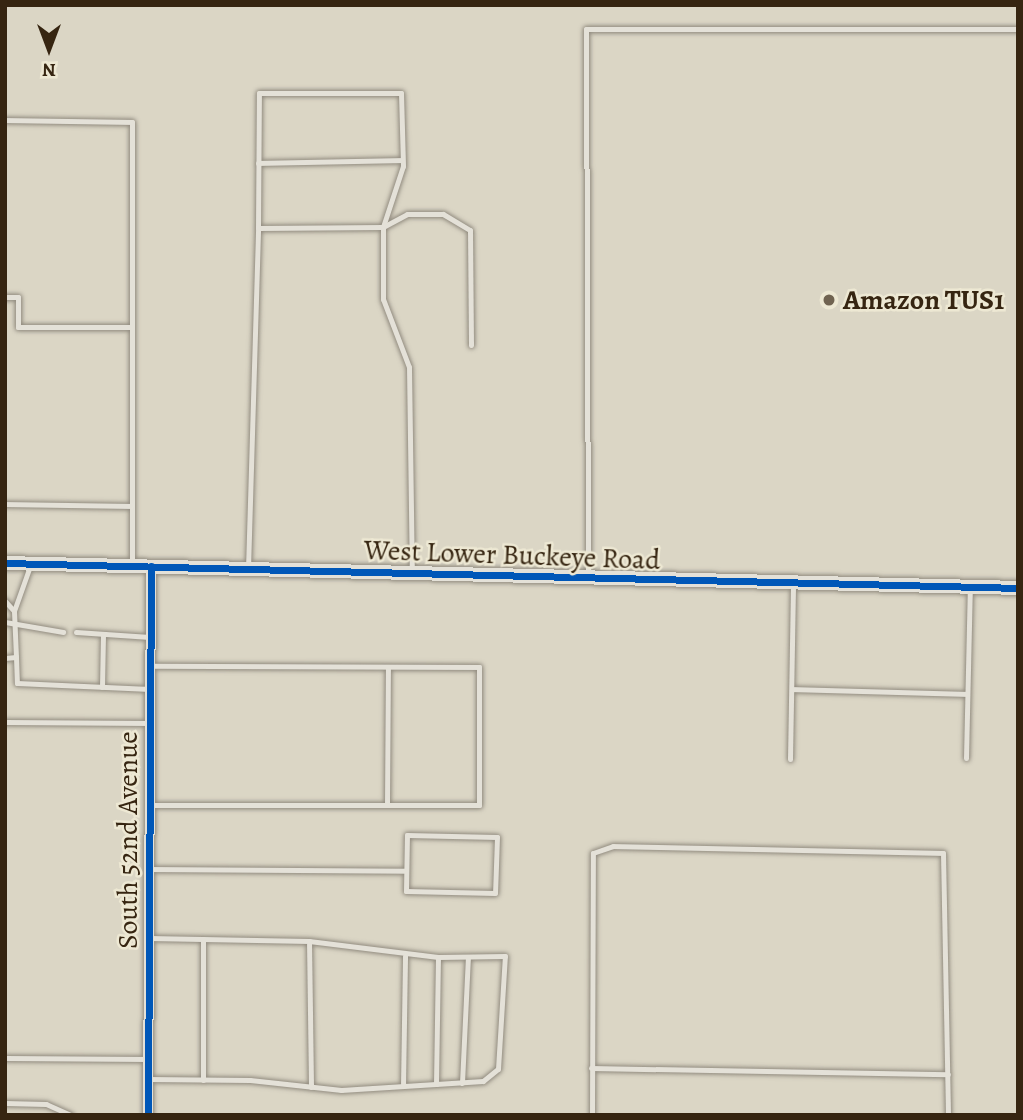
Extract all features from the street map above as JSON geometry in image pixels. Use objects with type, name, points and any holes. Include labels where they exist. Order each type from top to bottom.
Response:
[{"type":"main road","name":"West Lower Buckeye Road","points":[[5,564],[1018,588]]},
{"type":"street","name":"South 52nd Avenue","points":[[148,1115],[151,566]]},
{"type":"lane","points":[[588,579],[586,29],[1018,29]]},
{"type":"lane","points":[[248,569],[258,228],[259,93],[401,93],[402,160],[383,227],[383,299],[410,368],[412,574]]},
{"type":"lane","points":[[5,120],[132,122],[132,565]]},
{"type":"lane","points":[[258,163],[402,160]]},
{"type":"lane","points":[[258,228],[383,227],[407,214],[443,214],[470,230],[471,345]]},
{"type":"lane","points":[[5,297],[18,297],[18,327],[132,327]]},
{"type":"lane","points":[[5,504],[131,506]]},
{"type":"lane","points":[[30,564],[14,611],[17,684],[150,689]]},
{"type":"lane","points":[[790,759],[793,583]]},
{"type":"lane","points":[[966,758],[970,587]]},
{"type":"lane","points":[[5,601],[14,611]]},
{"type":"lane","points":[[5,622],[63,632]]},
{"type":"lane","points":[[76,632],[150,637]]},
{"type":"lane","points":[[102,687],[103,635]]},
{"type":"lane","points":[[5,657],[16,657]]},
{"type":"lane","points":[[150,666],[479,667],[479,805],[150,805]]},
{"type":"lane","points":[[387,804],[388,667]]},
{"type":"lane","points":[[792,689],[967,694]]},
{"type":"lane","points":[[5,722],[150,723]]},
{"type":"lane","points":[[407,835],[497,837],[495,892],[406,891],[406,871],[407,835]]},
{"type":"lane","points":[[592,1115],[593,853],[668,847],[943,853],[948,1115]]},
{"type":"lane","points":[[149,869],[406,871]]},
{"type":"lane","points":[[148,1079],[250,1080],[341,1090],[483,1081],[498,1069],[505,956],[405,956],[309,941],[149,938]]},
{"type":"lane","points":[[203,939],[203,1080]]},
{"type":"lane","points":[[309,941],[312,1087]]},
{"type":"lane","points":[[403,1086],[405,956]]},
{"type":"lane","points":[[436,1084],[438,957]]},
{"type":"lane","points":[[462,1083],[468,957]]},
{"type":"lane","points":[[5,1058],[149,1059]]},
{"type":"lane","points":[[591,1068],[948,1074]]},
{"type":"lane","points":[[5,1103],[46,1104],[71,1115]]},
{"type":"cycle path","points":[[5,563],[1018,588]]},
{"type":"cycle path","points":[[148,1115],[151,566]]},
{"type":"place","name":"Amazon TUS1","points":[[829,300]]}]
